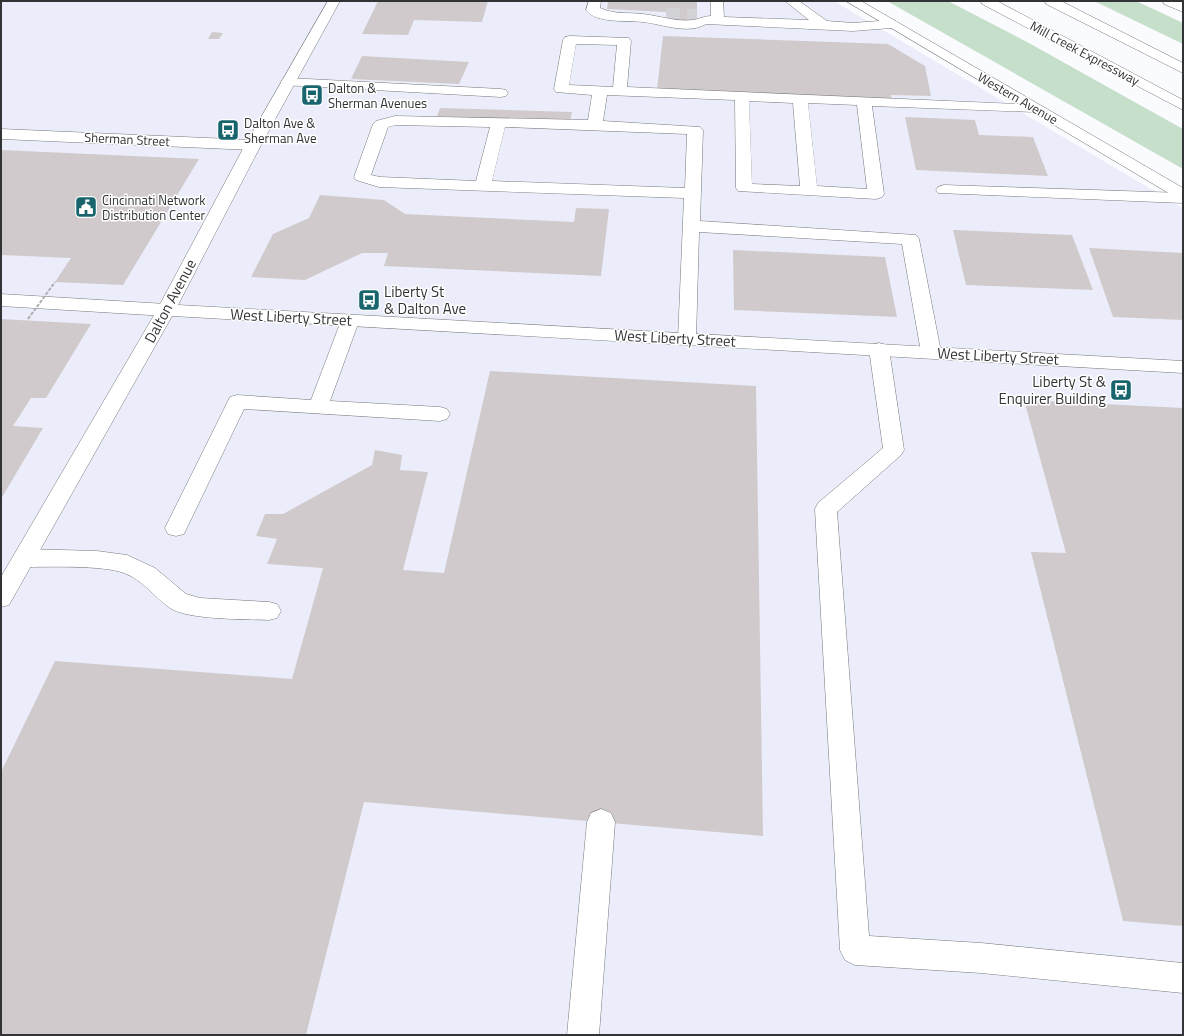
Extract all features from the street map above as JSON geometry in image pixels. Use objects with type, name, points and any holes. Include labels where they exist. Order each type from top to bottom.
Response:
[{"type":"main road","name":"Dalton Avenue","points":[[1,598],[166,310],[253,145],[334,1]]},
{"type":"main road","points":[[595,1],[593,10],[610,16],[644,18],[666,15]]},
{"type":"main road","points":[[717,1],[718,20]]},
{"type":"main road","points":[[791,1],[824,25]]},
{"type":"main road","name":"Western Avenue","points":[[852,1],[1183,197]]},
{"type":"main road","name":"Mill Creek Expressway","points":[[986,1],[1183,106]]},
{"type":"main road","name":"Mill Creek Expressway","points":[[1051,1],[1183,69]]},
{"type":"main road","points":[[1169,1],[1183,8]]},
{"type":"main road","points":[[644,18],[663,23],[697,24],[701,18],[853,27],[890,24]]},
{"type":"main road","points":[[620,91],[624,41],[570,40],[561,89],[1034,108]]},
{"type":"main road","points":[[288,82],[501,93]]},
{"type":"main road","points":[[595,125],[600,90]]},
{"type":"main road","points":[[742,96],[744,188],[876,194],[864,101]]},
{"type":"main road","points":[[800,99],[809,191]]},
{"type":"main road","points":[[687,339],[695,130],[499,122],[386,121],[381,124],[362,176],[379,182],[692,193]]},
{"type":"main road","points":[[483,186],[499,122]]},
{"type":"main road","name":"Sherman Street","points":[[1,134],[253,145]]},
{"type":"main road","points":[[944,190],[1183,197]]},
{"type":"main road","points":[[691,226],[910,239],[931,352]]},
{"type":"main road","name":"West Liberty Street","points":[[1,300],[30,311],[166,310],[1183,367]]},
{"type":"main road","points":[[318,407],[350,321]]},
{"type":"main road","points":[[879,349],[894,450],[826,508],[855,950],[981,958],[1183,978]]},
{"type":"main road","points":[[176,528],[237,402],[440,414]]},
{"type":"main road","points":[[24,558],[97,560],[127,564],[147,574],[179,602],[200,607],[269,611]]},
{"type":"main road","points":[[583,1035],[601,822]]},
{"type":"path","points":[[30,311],[55,282]]},
{"type":"shaded area","points":[[1,1],[834,1],[1183,208],[1183,1035],[1,1035]]},
{"type":"green space","points":[[887,1],[948,1],[1027,42],[1183,129],[1183,169]]},
{"type":"green space","points":[[1094,1],[1136,1],[1183,23],[1183,44]]},
{"type":"building","points":[[378,1],[488,1],[482,22],[414,20],[408,35],[362,34]]},
{"type":"building","points":[[608,1],[697,1],[697,21],[666,20],[666,12],[607,9]]},
{"type":"building","points":[[212,32],[223,33],[219,39],[208,39]]},
{"type":"building","points":[[663,36],[888,44],[925,66],[931,96],[891,95],[892,99],[657,90]]},
{"type":"building","points":[[362,56],[469,62],[459,84],[351,79]]},
{"type":"building","points":[[440,108],[572,112],[570,122],[437,116]]},
{"type":"building","points":[[905,117],[975,120],[979,135],[1033,137],[1048,176],[916,170]]},
{"type":"building","name":"Cincinnati Network Distribution Center","points":[[1,150],[199,159],[123,285],[55,282],[71,258],[1,255]]},
{"type":"building","points":[[320,195],[384,200],[405,214],[574,222],[576,208],[609,209],[601,276],[384,266],[388,253],[362,253],[305,280],[251,277],[273,234],[309,218]]},
{"type":"building","points":[[953,230],[1072,235],[1093,290],[966,285]]},
{"type":"building","points":[[1089,248],[1183,253],[1183,320],[1113,317]]},
{"type":"building","points":[[733,250],[885,257],[897,317],[734,310]]},
{"type":"building","points":[[1,319],[91,324],[46,398],[31,398],[13,426],[43,428],[1,499]]},
{"type":"building","points":[[490,371],[756,386],[763,836],[364,802],[306,1035],[1,1035],[1,772],[55,661],[292,679],[323,568],[267,564],[277,539],[256,536],[265,514],[283,514],[372,465],[375,450],[402,455],[400,470],[428,472],[403,570],[444,573]]},
{"type":"building","points":[[1024,400],[1183,408],[1183,926],[1123,921],[1031,552],[1066,553]]},
{"type":"tunnel","points":[[666,15],[697,16]]},
{"type":"place","name":"Dalton & Sherman Avenues","points":[[312,95]]},
{"type":"place","name":"Dalton Ave & Sherman Ave","points":[[228,130]]},
{"type":"place","name":"Cincinnati Network Distribution Center","points":[[86,207]]},
{"type":"place","name":"Liberty St & Dalton Ave","points":[[369,300]]},
{"type":"place","name":"Liberty St & Enquirer Building","points":[[1121,390]]}]
